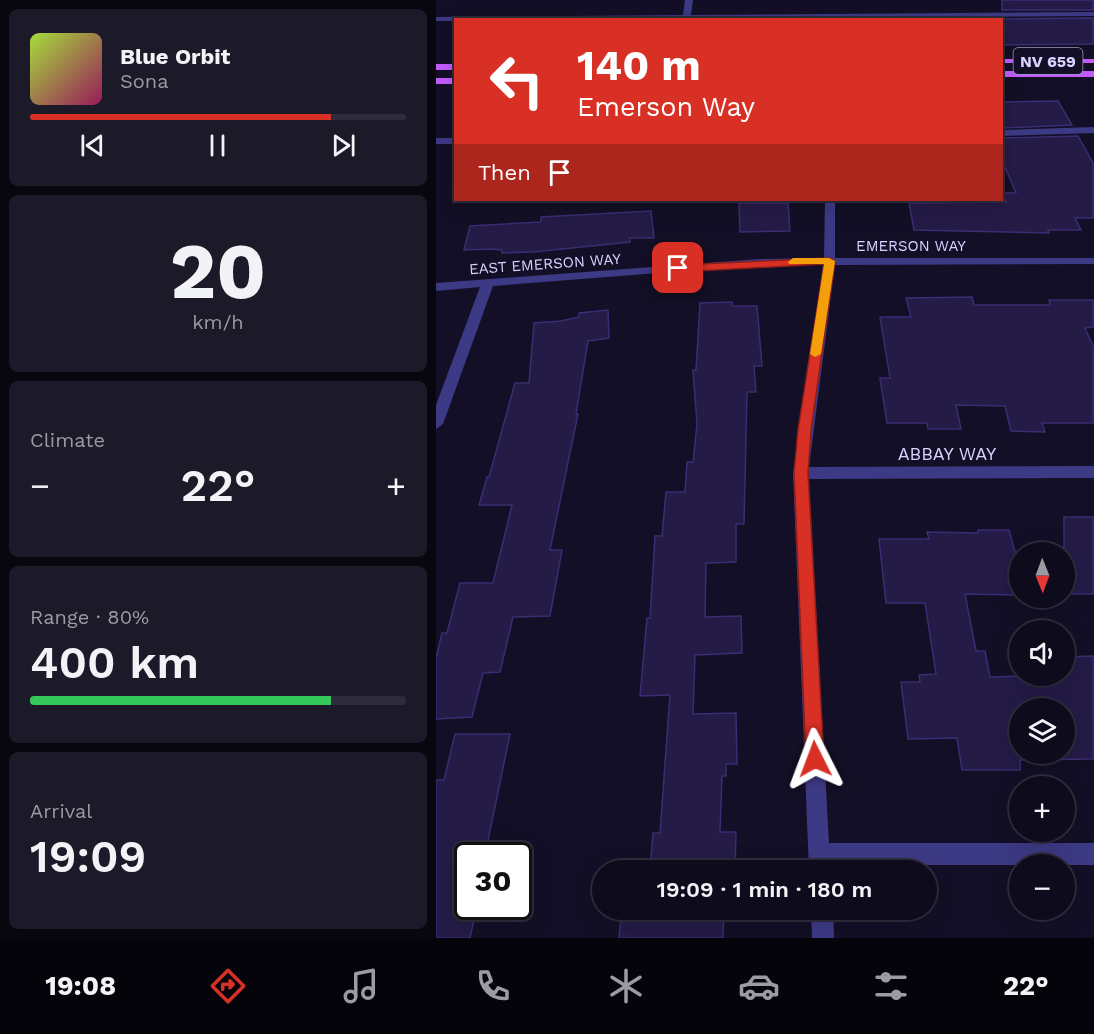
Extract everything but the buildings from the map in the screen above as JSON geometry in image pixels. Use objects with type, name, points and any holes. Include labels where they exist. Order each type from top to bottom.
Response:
[{"type":"main road","name":"NV 659","points":[[1003,61],[1093,61]]},
{"type":"main road","points":[[436,68],[454,67]]},
{"type":"main road","name":"NV 659","points":[[1003,74],[1093,74]]},
{"type":"main road","points":[[436,81],[454,81]]},
{"type":"street","points":[[687,17],[689,0]]},
{"type":"street","points":[[603,18],[1093,14]]},
{"type":"street","points":[[436,20],[454,20]]},
{"type":"street","points":[[1003,133],[1093,130]]},
{"type":"street","points":[[436,141],[454,141]]},
{"type":"street","points":[[820,860],[801,473],[804,430],[829,261],[832,230],[830,201]]},
{"type":"street","name":"EMERSON WAY","points":[[657,270],[760,262],[1093,261]]},
{"type":"street","name":"EAST EMERSON WAY","points":[[436,287],[657,270]]},
{"type":"street","points":[[436,424],[488,283]]},
{"type":"street","name":"ABBAY WAY","points":[[801,473],[1093,472]]},
{"type":"street","points":[[888,860],[1093,854]]},
{"type":"street","points":[[822,920],[823,938]]},
{"type":"slow traffic","points":[[793,262],[829,261],[815,354]]},
{"type":"route","points":[[678,268],[760,262],[829,261],[804,430],[801,473],[815,759]]}]
